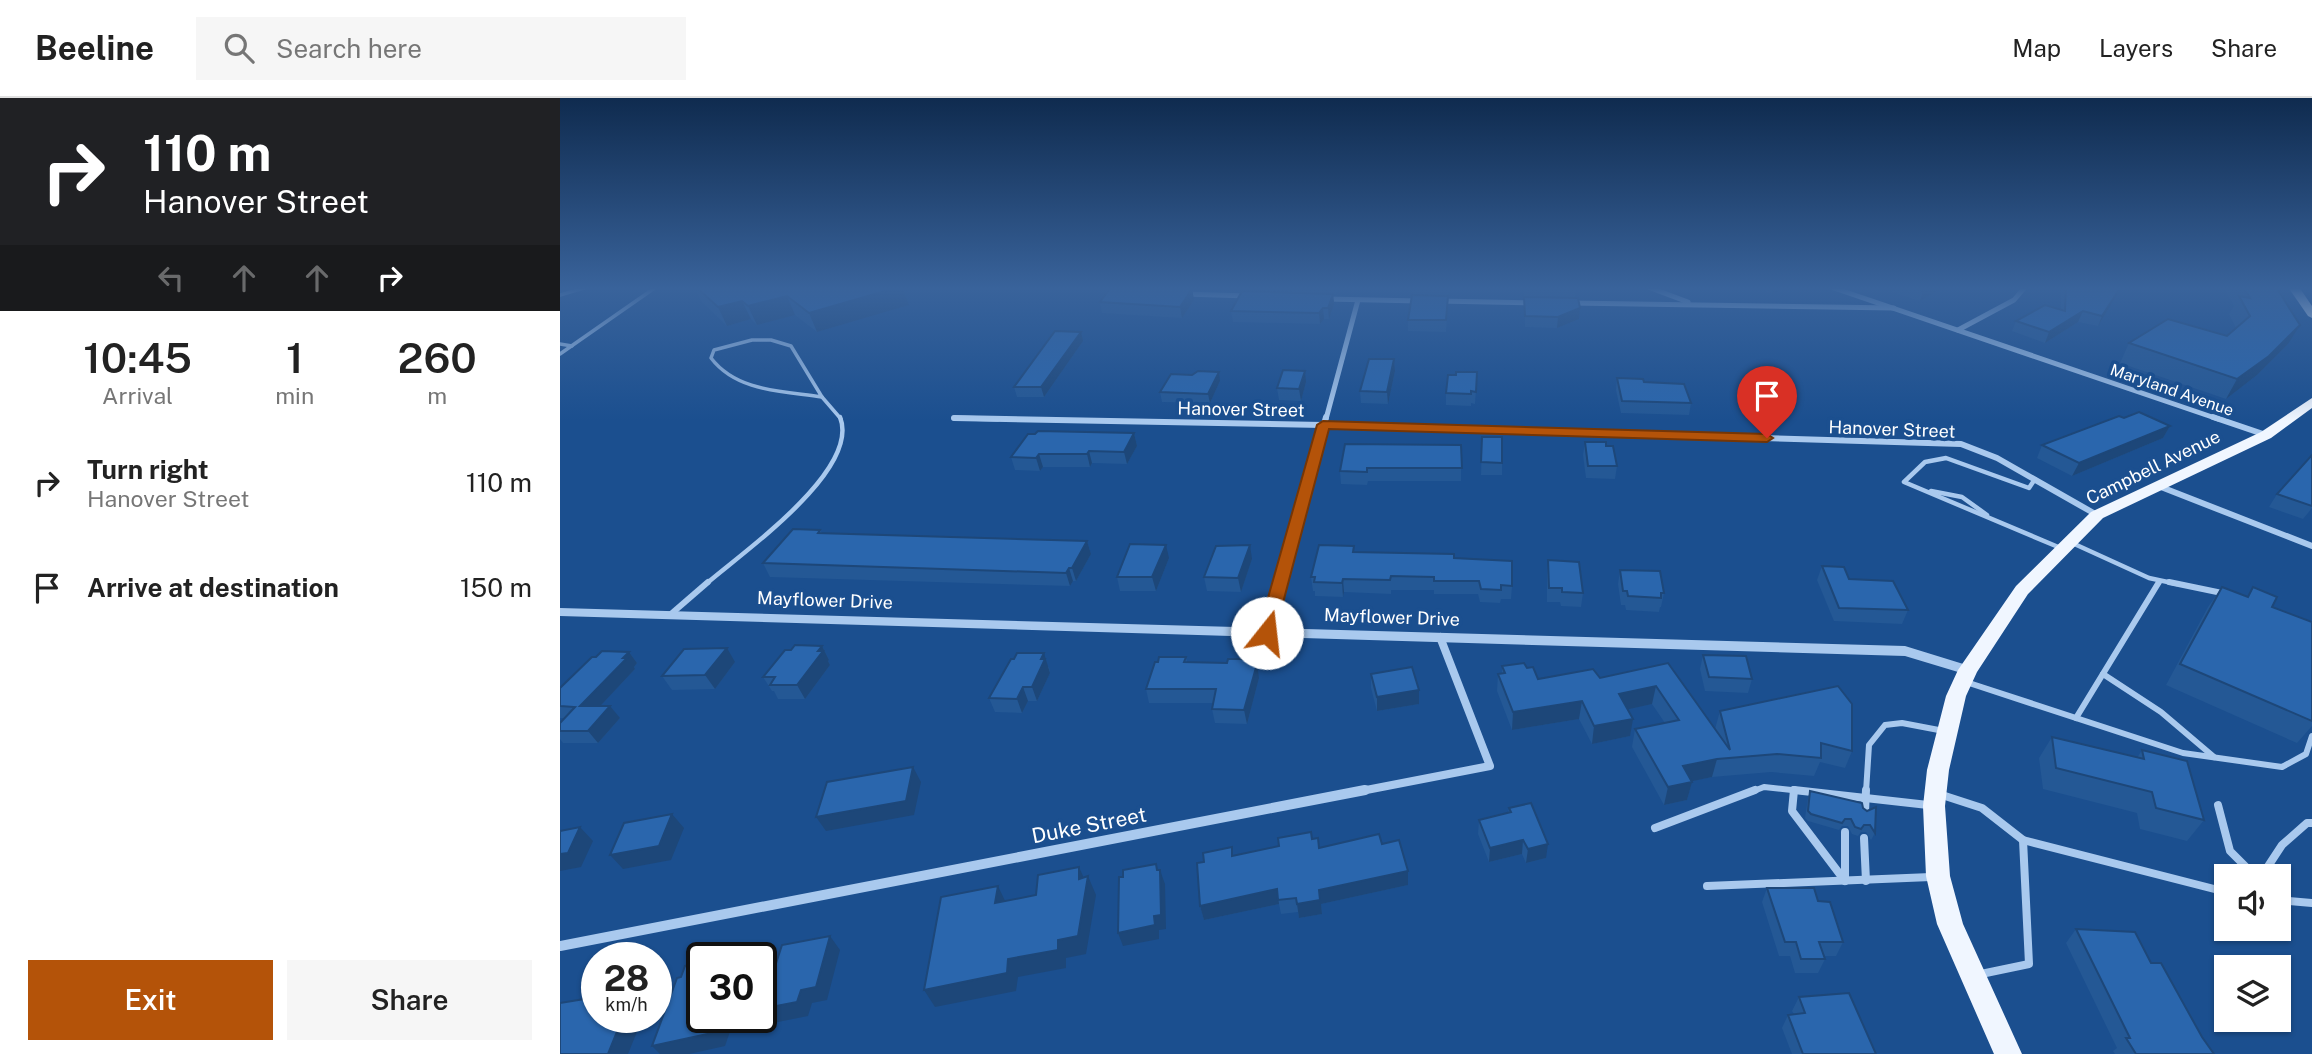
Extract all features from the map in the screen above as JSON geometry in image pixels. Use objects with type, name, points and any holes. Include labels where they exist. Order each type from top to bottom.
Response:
[{"type":"main road","name":"Campbell Avenue","points":[[2008,1054],[1950,924],[1938,876],[1935,800],[1956,696],[2022,590],[2097,515],[2266,435],[2312,401]]},
{"type":"street","points":[[1267,633],[1349,332]]},
{"type":"street","name":"Maryland Avenue","points":[[1963,332],[2266,435]]},
{"type":"street","name":"Hanover Street","points":[[954,418],[1323,425],[1961,444],[1997,458],[2097,515]]},
{"type":"street","points":[[2161,487],[2312,546]]},
{"type":"street","name":"Mayflower Drive","points":[[560,612],[1905,651],[1966,676]]},
{"type":"street","name":"Duke Street","points":[[560,946],[1490,766],[1440,637]]},
{"type":"lane","points":[[560,354],[590,332]]},
{"type":"lane","points":[[671,614],[809,495],[832,466],[845,429],[840,416],[822,397],[791,346],[777,340],[754,339],[714,351],[711,358],[717,369],[742,383],[822,397]]},
{"type":"lane","points":[[560,344],[572,346]]},
{"type":"lane","points":[[2035,480],[2029,488],[1946,458],[1925,462],[1904,482],[1928,491],[1943,491],[1979,505],[1988,516],[2160,581],[2234,598]]},
{"type":"lane","points":[[2076,718],[2160,581]]},
{"type":"lane","points":[[2103,674],[2137,692],[2166,713],[2214,757]]},
{"type":"lane","points":[[1966,676],[2076,718],[2183,753],[2281,767],[2306,754],[2312,736]]},
{"type":"lane","points":[[1865,812],[1869,745],[1885,725],[1902,723],[1947,732]]},
{"type":"lane","points":[[1655,828],[1764,787],[1866,799],[1935,800],[1982,808],[2023,840],[2214,889]]},
{"type":"lane","points":[[1794,790],[1792,811],[1845,881]]},
{"type":"lane","points":[[1846,797],[1846,806]]},
{"type":"lane","points":[[2218,805],[2230,851],[2244,864]]},
{"type":"lane","points":[[2268,864],[2282,845],[2307,823],[2312,823]]},
{"type":"lane","points":[[1845,832],[1845,881]]},
{"type":"lane","points":[[1864,838],[1866,881]]},
{"type":"lane","points":[[1971,975],[2029,964],[2023,840]]},
{"type":"lane","points":[[1707,886],[1938,876]]},
{"type":"lane","points":[[2291,901],[2312,903]]},
{"type":"building","points":[[1055,332],[1081,332],[1041,387],[1014,387]]},
{"type":"building","points":[[2148,332],[2212,332],[2227,336],[2232,332],[2293,332],[2269,356],[2237,379],[2129,343]]},
{"type":"building","points":[[1369,359],[1394,359],[1387,392],[1360,391]]},
{"type":"building","points":[[1283,370],[1305,371],[1299,389],[1277,388]]},
{"type":"building","points":[[1198,371],[1219,372],[1208,394],[1160,392],[1171,374],[1192,375]]},
{"type":"building","points":[[1456,372],[1477,372],[1476,392],[1446,393],[1448,375],[1456,375]]},
{"type":"building","points":[[1617,378],[1684,384],[1691,403],[1622,401]]},
{"type":"building","points":[[1745,382],[1772,382],[1782,402],[1755,402]]},
{"type":"building","points":[[2139,412],[2170,426],[2079,463],[2042,445],[2119,416],[2124,418]]},
{"type":"building","points":[[1038,431],[1134,433],[1124,452],[1089,451],[1087,454],[1039,454],[1036,458],[1011,457],[1028,434]]},
{"type":"building","points":[[1482,437],[1502,437],[1502,463],[1481,462]]},
{"type":"building","points":[[1585,442],[1606,442],[1606,446],[1613,446],[1617,466],[1588,466]]},
{"type":"building","points":[[1345,444],[1461,445],[1462,468],[1367,468],[1367,472],[1340,471]]},
{"type":"building","points":[[2312,455],[2312,506],[2277,494]]},
{"type":"building","points":[[793,529],[820,530],[818,533],[1087,541],[1072,568],[1066,573],[763,563]]},
{"type":"building","points":[[1130,544],[1166,545],[1152,577],[1117,577]]},
{"type":"building","points":[[1250,545],[1238,578],[1204,577],[1216,546]]},
{"type":"building","points":[[1319,545],[1354,546],[1353,552],[1454,554],[1454,558],[1512,561],[1512,586],[1501,585],[1501,590],[1481,589],[1479,581],[1434,581],[1434,577],[1391,576],[1390,580],[1343,579],[1342,583],[1314,582],[1315,577],[1311,577]]},
{"type":"building","points":[[1548,560],[1579,562],[1583,593],[1549,588]]},
{"type":"building","points":[[1822,566],[1844,567],[1849,579],[1893,581],[1908,610],[1839,608]]},
{"type":"building","points":[[1620,570],[1660,571],[1664,593],[1661,593],[1661,598],[1628,596],[1627,591],[1623,591]]},
{"type":"building","points":[[2222,587],[2248,597],[2253,587],[2277,597],[2272,607],[2312,622],[2312,721],[2180,664]]},
{"type":"building","points":[[795,645],[822,646],[818,651],[823,651],[797,685],[770,685],[775,677],[763,677],[785,650],[791,650]]},
{"type":"building","points":[[727,648],[705,675],[662,676],[684,649]]},
{"type":"building","points":[[602,651],[629,652],[623,658],[627,658],[580,706],[610,706],[588,731],[560,731],[560,723],[575,707],[560,706],[560,688],[592,657]]},
{"type":"building","points":[[1017,653],[1044,653],[1041,659],[1045,659],[1032,687],[1023,687],[1017,699],[989,698],[1011,659],[1014,659]]},
{"type":"building","points":[[1703,655],[1746,656],[1752,679],[1709,677]]},
{"type":"building","points":[[1159,657],[1186,657],[1184,662],[1227,663],[1228,659],[1254,659],[1252,664],[1257,664],[1244,710],[1212,709],[1216,689],[1146,689]]},
{"type":"building","points":[[1524,663],[1527,668],[1533,667],[1538,679],[1593,669],[1600,678],[1668,663],[1730,750],[1720,711],[1838,686],[1852,704],[1852,751],[1821,743],[1821,758],[1777,754],[1717,759],[1683,766],[1692,782],[1668,787],[1635,729],[1679,720],[1656,686],[1619,694],[1633,719],[1594,726],[1582,701],[1513,712],[1498,674],[1505,673],[1502,666]]},
{"type":"building","points":[[1412,667],[1419,690],[1377,697],[1371,674]]},
{"type":"building","points":[[2052,737],[2144,759],[2142,750],[2187,761],[2204,820],[2156,808],[2152,792],[2056,768]]},
{"type":"building","points":[[913,767],[906,801],[816,817],[827,782]]},
{"type":"building","points":[[1810,791],[1862,803],[1867,811],[1876,807],[1875,833],[1870,825],[1864,825],[1861,829],[1855,827],[1851,819],[1845,819],[1842,823],[1811,814],[1808,811]]},
{"type":"building","points":[[1531,803],[1548,844],[1528,849],[1523,840],[1490,848],[1479,820],[1511,812],[1509,808]]},
{"type":"building","points":[[672,814],[659,846],[610,855],[624,823]]},
{"type":"building","points":[[580,827],[568,853],[560,854],[560,831]]},
{"type":"building","points":[[1311,832],[1312,839],[1318,838],[1319,848],[1379,834],[1382,844],[1399,840],[1408,871],[1319,890],[1320,900],[1297,904],[1296,898],[1278,900],[1277,889],[1200,906],[1197,863],[1204,862],[1203,853],[1232,847],[1232,856],[1279,846],[1278,838]]},
{"type":"building","points":[[1156,864],[1157,870],[1160,870],[1161,915],[1154,916],[1155,925],[1118,933],[1119,877],[1123,877],[1123,870]]},
{"type":"building","points":[[1079,867],[1079,879],[1088,876],[1078,936],[1058,940],[1058,950],[1008,959],[1007,973],[924,990],[941,897],[998,886],[995,903],[1036,895],[1038,875]]},
{"type":"building","points":[[1767,888],[1814,888],[1818,901],[1830,902],[1843,942],[1819,942],[1825,959],[1801,959],[1796,942],[1785,942]]},
{"type":"building","points":[[2076,929],[2135,932],[2151,963],[2161,963],[2214,1054],[2136,1054]]},
{"type":"building","points":[[830,936],[816,987],[801,990],[797,1002],[777,1006],[777,960],[782,945]]},
{"type":"building","points":[[685,966],[686,1033],[712,1033],[652,1046],[657,1033],[672,1033],[672,992]]},
{"type":"building","points":[[1849,993],[1876,1054],[1803,1054],[1788,1015],[1805,1013],[1799,997]]},
{"type":"building","points":[[581,1000],[581,1033],[617,1033],[608,1054],[560,1054],[560,1003]]},
{"type":"route","points":[[1267,633],[1323,425],[1767,438]]}]
